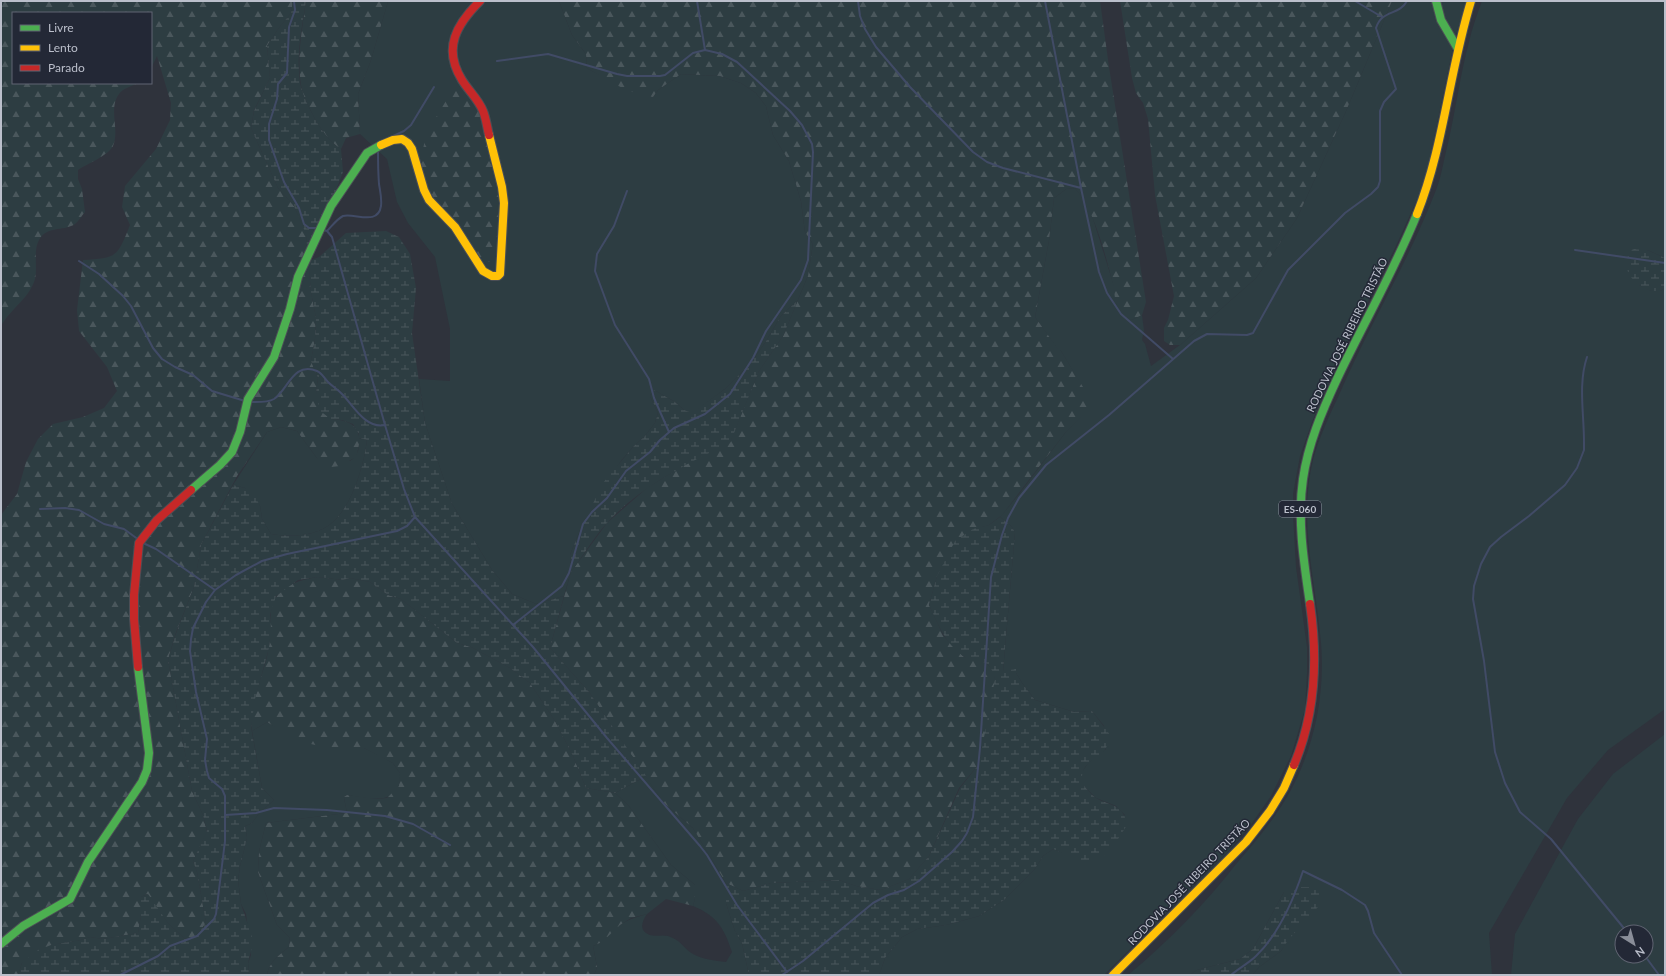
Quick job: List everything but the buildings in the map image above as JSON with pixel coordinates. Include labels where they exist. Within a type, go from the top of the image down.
[{"type":"street","points":[[1,944],[23,926],[70,899],[75,892],[88,862],[142,782],[147,770],[149,753],[134,619],[134,595],[139,544],[157,520],[220,465],[232,452],[240,432],[248,399],[274,357],[290,309],[298,277],[308,254],[331,206],[367,153],[373,148],[393,140],[402,139],[408,143],[412,149],[424,190],[429,200],[455,227],[483,270],[494,276],[498,276],[500,274],[504,203],[502,187],[483,110],[461,78],[455,66],[453,55],[453,43],[458,27],[466,14],[480,1]]},
{"type":"street","points":[[1436,1],[1439,14],[1445,28],[1458,49]]},
{"type":"street","name":"RODOVIA JOSÉ RIBEIRO TRISTÃO","points":[[1113,975],[1227,862],[1254,832],[1284,788],[1305,738],[1309,723],[1315,683],[1314,635],[1303,562],[1300,530],[1301,486],[1306,461],[1318,422],[1357,337],[1404,242],[1429,182],[1462,28],[1471,1]]},
{"type":"green space","points":[[1,1],[293,1],[291,13],[267,46],[270,78],[254,110],[251,128],[278,188],[294,206],[306,233],[311,292],[316,318],[315,339],[311,361],[318,378],[316,393],[331,419],[347,422],[357,429],[359,441],[356,457],[340,466],[331,467],[317,458],[297,431],[281,427],[267,432],[237,476],[201,545],[194,587],[175,635],[168,660],[192,791],[203,815],[207,832],[193,861],[197,872],[206,923],[195,937],[185,939],[168,923],[147,894],[141,897],[141,915],[138,933],[103,939],[90,937],[57,944],[22,963],[18,975],[1,975],[1,515],[17,494],[26,462],[38,439],[53,424],[83,417],[104,408],[117,391],[107,367],[79,331],[77,310],[83,260],[103,258],[115,254],[119,250],[130,225],[122,207],[125,186],[156,149],[170,120],[171,103],[157,56],[152,66],[152,12],[12,12],[12,84],[136,84],[122,91],[116,100],[114,106],[115,140],[111,149],[103,156],[78,170],[78,179],[82,189],[85,212],[75,224],[49,231],[38,241],[36,252],[36,274],[32,286],[29,292],[1,326]]},
{"type":"green space","points":[[293,1],[306,1],[299,51],[299,72],[302,92],[320,127],[341,149],[343,172],[309,261],[319,257],[346,233],[386,231],[399,237],[410,254],[416,288],[412,333],[425,423],[452,504],[492,570],[512,594],[536,604],[564,596],[550,648],[589,692],[646,776],[615,793],[586,788],[573,756],[555,721],[530,683],[510,668],[471,647],[457,643],[401,599],[388,595],[370,582],[350,578],[343,580],[318,577],[298,580],[276,596],[270,615],[271,629],[269,648],[255,699],[251,727],[262,788],[274,800],[259,813],[252,823],[245,826],[247,838],[238,880],[241,904],[252,937],[252,947],[248,963],[249,975],[18,975],[22,963],[38,950],[51,945],[90,937],[103,939],[138,933],[141,915],[141,897],[148,894],[168,923],[185,939],[195,937],[206,923],[197,872],[193,861],[207,831],[203,815],[192,791],[168,660],[175,636],[194,587],[201,545],[233,485],[245,488],[254,494],[260,506],[262,519],[271,534],[287,536],[304,535],[319,531],[333,522],[352,495],[360,472],[367,440],[359,438],[359,434],[353,424],[342,420],[331,419],[320,411],[316,393],[318,378],[311,361],[315,339],[316,318],[311,292],[306,234],[294,206],[278,188],[251,128],[254,111],[270,78],[267,46],[291,13]]},
{"type":"green space","points":[[306,1],[388,1],[371,60],[358,94],[360,134],[346,138],[341,149],[320,127],[303,94],[299,59]]},
{"type":"green space","points":[[388,1],[559,1],[572,35],[586,54],[587,68],[611,81],[653,97],[658,90],[681,74],[720,76],[741,83],[756,93],[766,106],[773,135],[789,161],[801,201],[805,232],[813,244],[808,276],[798,300],[781,316],[765,343],[750,364],[725,389],[692,414],[654,390],[650,396],[658,413],[655,423],[645,436],[621,461],[595,502],[581,528],[570,555],[571,572],[564,596],[536,604],[512,594],[492,570],[452,504],[425,423],[419,379],[450,381],[450,329],[435,257],[408,223],[397,202],[387,159],[360,134],[358,94],[371,60]]},
{"type":"green space","points":[[559,1],[1100,1],[1146,302],[1142,315],[1131,320],[1122,314],[1116,303],[1113,284],[1094,221],[1082,197],[1075,188],[1066,189],[1054,198],[1049,240],[1035,317],[1061,351],[1094,405],[1065,433],[1002,515],[989,525],[982,527],[937,576],[929,605],[943,635],[964,657],[981,660],[989,666],[994,672],[994,693],[979,764],[959,788],[929,856],[909,879],[881,890],[856,886],[839,880],[771,883],[743,891],[726,883],[693,828],[663,802],[589,692],[550,648],[571,572],[607,523],[647,488],[689,462],[730,442],[759,371],[783,336],[808,276],[813,244],[805,232],[801,201],[789,161],[773,135],[766,106],[756,93],[741,83],[720,76],[681,74],[658,90],[653,97],[635,93],[618,86],[587,68],[586,54],[572,35]]},
{"type":"green space","points":[[1120,1],[1392,1],[1346,111],[1297,218],[1256,278],[1180,345],[1170,345],[1164,341],[1164,328],[1168,320],[1174,296],[1155,195],[1148,119],[1143,103],[1136,93],[1132,78]]},
{"type":"green space","points":[[1392,1],[1467,1],[1455,38],[1425,182],[1395,248],[1341,355],[1312,422],[1300,456],[1293,494],[1293,515],[1296,567],[1307,647],[1305,709],[1291,756],[1271,796],[1250,826],[1227,853],[1104,975],[879,975],[885,958],[902,937],[917,929],[946,925],[979,916],[1004,900],[1034,870],[1043,856],[1053,849],[1066,854],[1125,815],[1116,806],[1096,798],[1081,783],[1081,773],[1089,762],[1106,749],[1104,726],[1092,711],[1074,712],[1035,700],[1016,673],[1003,671],[1015,532],[1011,526],[1000,517],[1065,433],[1093,405],[1061,351],[1058,350],[1035,317],[1049,240],[1054,198],[1066,189],[1075,188],[1083,198],[1091,212],[1114,286],[1117,305],[1131,320],[1142,315],[1144,330],[1142,340],[1145,344],[1151,366],[1180,345],[1256,278],[1297,218],[1346,111]]},
{"type":"green space","points":[[1482,1],[1665,1],[1665,258],[1647,250],[1639,285],[1649,290],[1660,291],[1665,288],[1665,709],[1608,750],[1567,798],[1489,933],[1492,975],[1252,975],[1259,967],[1281,951],[1288,939],[1284,892],[1253,949],[1240,959],[1197,970],[1190,975],[1128,975],[1186,922],[1270,823],[1287,798],[1306,756],[1318,712],[1322,666],[1319,620],[1308,529],[1307,506],[1313,460],[1321,435],[1351,369],[1414,242],[1436,190],[1451,130],[1466,54]]},
{"type":"green space","points":[[458,81],[482,108],[499,182],[498,258],[489,262],[482,261],[438,205],[429,190],[420,165],[426,134]]},
{"type":"green space","points":[[1633,249],[1647,250],[1665,258],[1665,288],[1660,291],[1648,290],[1636,283],[1631,278],[1626,266],[1626,260]]},
{"type":"green space","points":[[798,300],[783,336],[759,371],[730,443],[665,477],[634,498],[602,528],[571,572],[570,555],[581,528],[603,483],[655,423],[658,413],[650,396],[654,390],[675,402],[684,410],[692,413],[725,389],[750,364],[765,343],[781,316]]},
{"type":"green space","points":[[281,427],[297,431],[317,458],[350,461],[358,451],[359,438],[367,440],[360,472],[352,495],[333,522],[319,531],[304,535],[287,536],[271,534],[262,519],[260,506],[245,488],[233,485],[267,432]]},
{"type":"green space","points":[[1000,517],[1011,526],[1015,532],[1003,671],[1016,669],[1016,673],[1022,683],[1035,700],[1074,712],[1092,711],[1111,736],[1103,753],[1090,762],[1084,769],[1082,783],[1096,798],[1117,807],[1123,813],[1127,825],[1108,852],[1095,861],[1078,861],[1053,849],[1043,856],[1034,870],[1004,900],[979,916],[946,925],[917,929],[902,937],[885,958],[879,975],[749,975],[742,943],[735,931],[726,903],[726,883],[743,891],[771,883],[839,880],[856,886],[881,890],[909,879],[929,856],[960,788],[979,764],[995,679],[992,671],[986,663],[968,659],[951,645],[939,626],[929,605],[937,576],[955,541],[973,529],[989,525]]},
{"type":"green space","points":[[318,577],[343,580],[350,578],[370,582],[388,595],[401,599],[457,643],[471,647],[510,668],[530,683],[555,721],[573,756],[586,788],[615,793],[628,805],[671,865],[695,885],[695,898],[693,906],[666,899],[647,914],[631,918],[620,925],[602,942],[593,946],[597,967],[594,975],[267,975],[272,963],[289,947],[290,938],[277,925],[258,872],[259,852],[266,823],[347,813],[344,797],[347,795],[377,799],[387,798],[399,786],[400,773],[393,763],[364,748],[337,750],[296,740],[267,722],[252,731],[252,711],[267,656],[270,640],[271,612],[274,600],[282,591],[291,585]]},
{"type":"green space","points":[[267,722],[280,729],[352,748],[364,748],[393,763],[400,773],[400,781],[395,792],[390,796],[383,798],[376,799],[347,795],[344,797],[347,813],[266,823],[259,852],[258,872],[277,925],[290,938],[289,947],[272,963],[267,975],[249,975],[248,963],[251,955],[246,914],[241,904],[238,880],[247,838],[245,826],[252,823],[259,813],[274,800],[262,788],[252,731]]},
{"type":"green space","points":[[1665,734],[1665,975],[1511,975],[1515,934],[1578,819],[1613,774]]},
{"type":"green space","points":[[646,776],[663,802],[693,828],[726,883],[726,903],[735,931],[742,943],[749,975],[594,975],[597,967],[593,946],[601,942],[623,923],[647,914],[642,926],[644,931],[648,934],[654,936],[668,936],[679,942],[693,954],[709,960],[726,962],[732,952],[726,936],[714,919],[693,906],[695,898],[695,885],[671,865],[628,805],[615,793]]},
{"type":"green space","points":[[1293,887],[1314,887],[1317,889],[1320,895],[1318,907],[1289,939],[1281,951],[1259,967],[1252,975],[1190,975],[1197,970],[1240,959],[1253,949],[1284,892]]},
{"type":"waterway","points":[[294,1],[295,10],[289,27],[287,73],[278,84],[277,99],[269,124],[269,140],[284,182],[299,208],[304,224],[309,228],[317,228]]},
{"type":"waterway","points":[[697,1],[705,50]]},
{"type":"waterway","points":[[858,1],[860,16],[865,29],[876,47],[910,87],[973,152],[987,162],[1003,168],[1081,188]]},
{"type":"waterway","points":[[1045,1],[1081,188],[1099,272],[1107,293],[1121,314],[1173,359]]},
{"type":"waterway","points":[[1355,1],[1382,17]]},
{"type":"waterway","points":[[782,975],[803,961],[873,903],[888,895],[904,890],[919,881],[952,852],[962,841],[967,833],[973,817],[980,748],[991,577],[1008,518],[1019,498],[1046,465],[1109,415],[1194,341],[1207,334],[1247,335],[1253,333],[1288,270],[1345,213],[1378,187],[1380,181],[1380,111],[1384,102],[1396,89],[1376,28],[1382,18],[1400,9],[1407,1]]},
{"type":"waterway","points":[[497,61],[548,54],[627,76],[660,76],[665,75],[693,53],[705,50],[722,54],[737,62],[790,111],[802,125],[812,144],[813,152],[808,260],[801,280],[766,331],[753,358],[730,394],[705,414],[674,428],[660,440],[650,452],[626,471],[607,498],[592,512],[583,524],[569,573],[562,586],[513,625]]},
{"type":"waterway","points":[[391,137],[404,131],[411,125],[434,87]]},
{"type":"waterway","points":[[327,231],[343,216],[371,217],[375,216],[379,212],[381,200],[378,149]]},
{"type":"waterway","points":[[627,191],[614,226],[597,254],[595,271],[615,325],[649,379],[654,398],[669,432]]},
{"type":"waterway","points":[[323,230],[327,231],[332,237],[385,425],[404,489],[415,517],[533,647],[607,738],[700,846],[737,905],[787,972]]},
{"type":"waterway","points":[[1575,250],[1665,263]]},
{"type":"waterway","points":[[79,261],[99,274],[123,296],[131,306],[153,348],[162,359],[193,375],[212,391],[245,401]]},
{"type":"waterway","points":[[1587,357],[1584,367],[1582,388],[1584,450],[1577,468],[1565,485],[1490,547],[1481,564],[1474,586],[1473,599],[1484,661],[1495,752],[1505,783],[1520,812],[1551,839],[1620,924]]},
{"type":"waterway","points":[[249,402],[265,402],[274,399],[297,373],[302,370],[309,369],[320,373],[366,420],[378,425],[385,425]]},
{"type":"waterway","points":[[40,509],[65,508],[79,510],[104,524],[124,529],[139,540]]},
{"type":"waterway","points":[[120,975],[158,956],[170,946],[197,936],[214,919],[216,914],[225,841],[225,796],[222,789],[209,778],[207,771],[205,760],[207,739],[196,692],[190,651],[193,628],[206,602],[215,590],[236,575],[262,561],[287,554],[397,531],[407,526],[415,517]]},
{"type":"waterway","points":[[143,543],[156,549],[215,590]]},
{"type":"waterway","points":[[225,815],[256,813],[274,808],[327,810],[385,816],[413,824],[450,845]]},
{"type":"waterway","points":[[1231,975],[1253,959],[1272,938],[1290,905],[1303,871],[1342,890],[1365,905],[1374,933],[1402,975]]},
{"type":"waterway","points":[[1651,964],[1659,975]]},
{"type":"traffic: fast","points":[[1436,1],[1441,20],[1458,49]]},
{"type":"traffic: fast","points":[[191,490],[220,465],[232,452],[240,432],[248,399],[274,357],[290,309],[298,277],[331,206],[367,153],[381,145]]},
{"type":"traffic: fast","points":[[1310,604],[1301,526],[1301,494],[1308,453],[1331,391],[1398,256],[1417,214]]},
{"type":"traffic: fast","points":[[1,944],[23,926],[70,899],[88,862],[142,782],[147,770],[149,753],[138,667]]},
{"type":"traffic: slow","points":[[1417,214],[1434,162],[1463,28],[1471,1]]},
{"type":"traffic: slow","points":[[381,145],[393,140],[402,139],[408,143],[412,149],[424,190],[429,200],[455,227],[483,271],[492,276],[498,276],[500,274],[504,203],[502,187],[489,135]]},
{"type":"traffic: slow","points":[[1113,975],[1246,842],[1270,811],[1284,788],[1294,765]]},
{"type":"traffic: jam","points":[[480,1],[459,28],[455,37],[453,57],[456,68],[462,80],[481,107],[489,135]]},
{"type":"traffic: jam","points":[[138,667],[134,619],[134,595],[139,543],[157,520],[191,490]]},
{"type":"traffic: jam","points":[[1294,765],[1307,726],[1313,686],[1314,645],[1310,604]]}]
